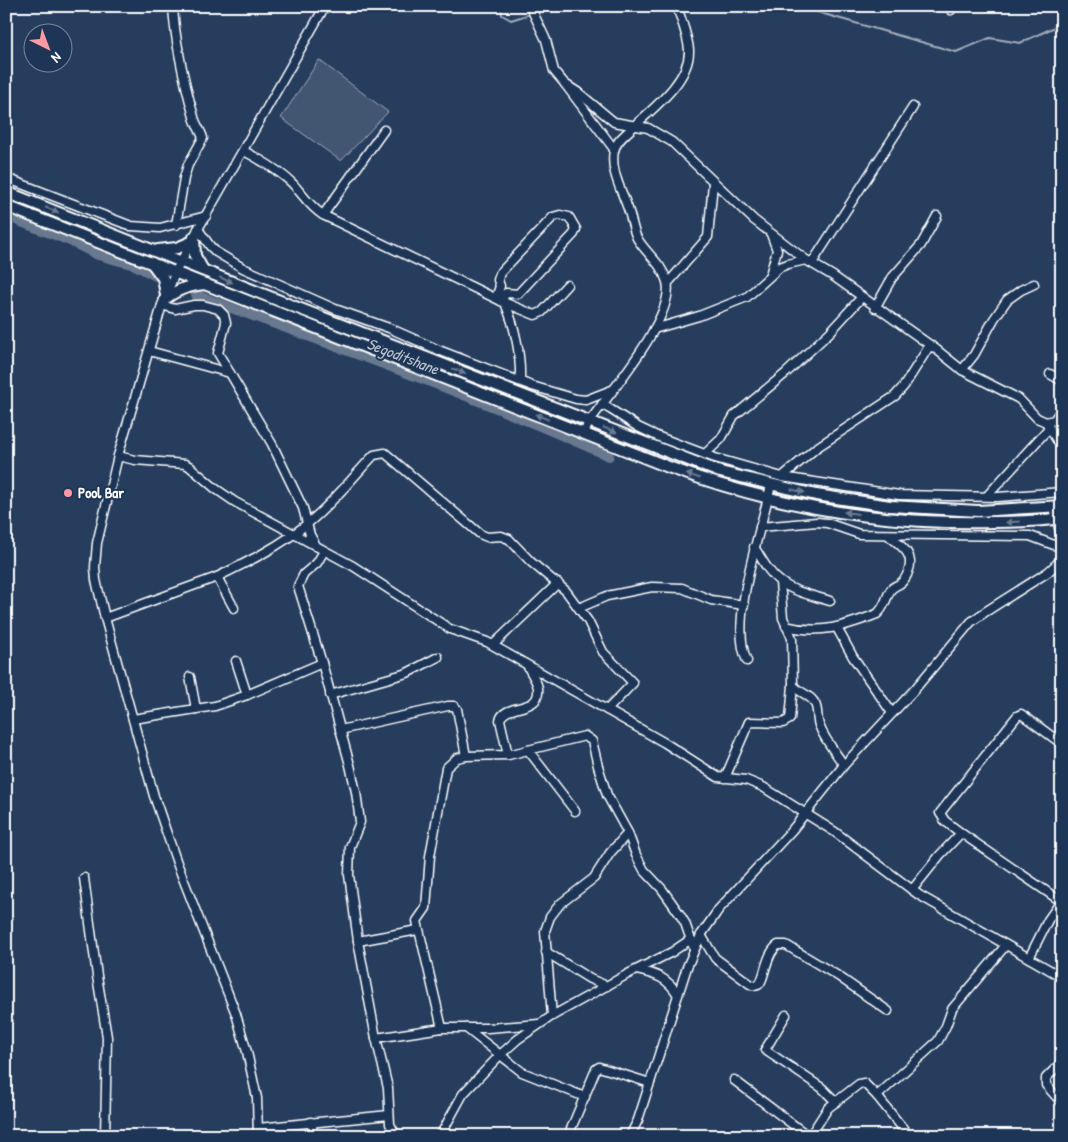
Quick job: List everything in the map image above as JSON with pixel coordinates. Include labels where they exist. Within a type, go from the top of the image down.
[{"type":"main road","points":[[6,192],[154,250],[206,284],[694,476],[768,498],[839,512],[907,520],[980,523],[1059,518]]},
{"type":"main road","points":[[6,206],[151,262],[203,270],[720,472],[816,495],[909,508],[978,511],[1058,506]]},
{"type":"main road","points":[[154,250],[177,248],[195,236]]},
{"type":"main road","points":[[195,236],[196,256],[203,270]]},
{"type":"main road","points":[[151,262],[163,278],[165,300]]},
{"type":"main road","points":[[165,300],[184,287],[206,284]]},
{"type":"main road","points":[[626,450],[631,438]]},
{"type":"street","points":[[173,6],[176,42],[182,69],[194,118],[203,138],[188,164],[176,225]]},
{"type":"street","points":[[325,6],[178,267],[165,300],[118,456],[96,549],[96,580],[154,796],[174,855],[236,1014],[254,1083],[258,1112],[258,1132],[311,1122],[389,1115]]},
{"type":"street","points":[[530,6],[546,40],[554,71],[566,84],[614,149]]},
{"type":"street","points":[[668,282],[654,258],[636,238],[633,221],[613,165],[614,149],[619,141],[669,91],[685,71],[689,51],[677,6]]},
{"type":"street","points":[[566,84],[614,122],[656,131],[672,142],[754,220],[809,262],[833,276],[962,370],[1019,399],[1037,418],[1048,425],[1062,444]]},
{"type":"street","points":[[809,262],[913,107]]},
{"type":"street","points":[[323,215],[384,130]]},
{"type":"street","points":[[244,151],[287,179],[323,215],[501,301],[538,315],[567,285]]},
{"type":"street","points":[[6,178],[122,224],[145,228],[160,228],[206,216]]},
{"type":"street","points":[[584,433],[589,422],[654,329],[664,305],[668,282],[708,237],[713,183]]},
{"type":"street","points":[[501,301],[506,293],[518,294],[574,234],[576,229],[569,217],[560,215],[553,217],[500,274],[498,280],[501,301],[513,324],[520,381]]},
{"type":"street","points":[[875,308],[892,278],[921,245],[937,216]]},
{"type":"street","points":[[770,232],[777,250],[770,275]]},
{"type":"street","points":[[195,236],[216,252],[243,268],[335,309],[389,328],[426,345],[520,381],[557,394],[582,400],[612,390]]},
{"type":"street","points":[[654,329],[699,316],[747,297],[780,267],[788,264],[809,262]]},
{"type":"street","points":[[962,370],[974,355],[1007,300],[1034,284]]},
{"type":"street","points":[[705,454],[721,439],[734,416],[830,332],[861,298]]},
{"type":"street","points":[[165,300],[175,309],[203,305],[222,312],[226,318],[218,353],[272,444],[303,508],[310,535],[320,548],[317,563],[304,574],[298,586],[322,663],[350,765],[360,822],[349,854],[349,875],[358,941],[376,1038],[388,1088],[390,1124],[396,1136]]},
{"type":"street","points":[[782,477],[816,448],[895,396],[904,386],[930,345]]},
{"type":"street","points":[[149,351],[230,373]]},
{"type":"street","points":[[1050,374],[1062,381]]},
{"type":"street","points":[[602,404],[652,434],[705,454],[782,477],[899,495],[1017,496],[1062,492]]},
{"type":"street","points":[[987,496],[1062,409]]},
{"type":"street","points":[[105,618],[217,577],[256,557],[307,524],[374,455],[385,453],[480,534],[487,537],[505,537],[566,591],[580,608],[603,652],[633,682],[607,710]]},
{"type":"street","points":[[118,456],[134,460],[185,464],[235,502],[367,574],[450,630],[462,635],[478,638],[492,645],[665,743],[718,777],[754,782],[835,832],[912,890],[1062,977]]},
{"type":"street","points":[[747,661],[741,643],[744,605],[754,547],[771,485]]},
{"type":"street","points":[[1058,506],[1062,540]]},
{"type":"street","points":[[760,527],[817,522],[827,523],[860,534],[1030,536],[1062,548]]},
{"type":"street","points":[[786,626],[809,629],[837,628],[877,614],[885,606],[890,590],[906,577],[911,560],[908,552],[888,535]]},
{"type":"street","points":[[754,547],[780,582],[794,589],[830,601]]},
{"type":"street","points":[[630,1136],[638,1120],[694,949],[719,909],[805,814],[844,765],[978,617],[1048,572],[1062,559]]},
{"type":"street","points":[[217,577],[234,608]]},
{"type":"street","points":[[725,778],[749,722],[783,723],[790,719],[794,685],[792,638],[781,609],[780,582]]},
{"type":"street","points":[[492,645],[558,583]]},
{"type":"street","points":[[580,608],[607,596],[639,588],[652,587],[682,588],[710,600],[744,605]]},
{"type":"street","points":[[837,628],[853,657],[892,713]]},
{"type":"street","points":[[330,695],[407,673],[438,657]]},
{"type":"street","points":[[236,661],[246,695]]},
{"type":"street","points":[[133,719],[216,706],[322,663]]},
{"type":"street","points":[[508,755],[500,720],[502,714],[506,711],[524,708],[531,704],[536,700],[538,693],[538,687],[527,666]]},
{"type":"street","points":[[190,678],[196,709]]},
{"type":"street","points":[[794,685],[797,690],[813,699],[822,732],[844,765]]},
{"type":"street","points":[[340,730],[454,706],[457,709],[466,756]]},
{"type":"street","points":[[1029,958],[1048,920],[1061,901],[961,833],[941,817],[940,813],[1017,716],[1021,714],[1062,744]]},
{"type":"street","points":[[442,1028],[417,921],[426,908],[430,856],[446,768],[457,758],[508,755],[585,736],[589,738],[592,741],[607,795],[628,833],[640,864],[662,889],[679,913],[694,949]]},
{"type":"street","points":[[528,750],[575,811]]},
{"type":"street","points":[[552,1016],[545,931],[554,910],[594,878],[610,853],[628,833]]},
{"type":"street","points":[[912,890],[940,855],[961,833]]},
{"type":"street","points":[[84,878],[107,1037],[105,1136]]},
{"type":"street","points":[[358,941],[418,930]]},
{"type":"street","points":[[701,935],[714,958],[750,984],[758,985],[761,981],[767,959],[773,949],[778,945],[786,945],[838,976],[888,1011]]},
{"type":"street","points":[[440,1136],[463,1094],[518,1039],[552,1016],[672,952],[691,939]]},
{"type":"street","points":[[877,1096],[938,1041],[952,1009],[1006,946]]},
{"type":"street","points":[[546,952],[595,982],[608,986]]},
{"type":"street","points":[[638,970],[661,976],[668,981],[678,994]]},
{"type":"street","points":[[786,1015],[765,1050],[822,1088],[836,1102]]},
{"type":"street","points":[[376,1038],[442,1028],[488,1028],[541,1024]]},
{"type":"street","points":[[466,1028],[529,1075],[585,1097]]},
{"type":"street","points":[[1062,1062],[1045,1081],[1046,1085],[1062,1103]]},
{"type":"street","points":[[568,1136],[596,1069],[599,1067],[650,1083]]},
{"type":"street","points":[[734,1080],[809,1136],[828,1108],[859,1084],[864,1083],[909,1136]]},
{"type":"street","points":[[311,1122],[314,1136]]},
{"type":"shaded area","points":[[319,60],[388,112],[341,161],[281,118]]},
{"type":"waterway","points":[[501,6],[502,15],[511,20],[530,14]]},
{"type":"waterway","points":[[537,11],[545,6]]},
{"type":"waterway","points":[[796,6],[956,52],[990,38],[1020,43],[1062,22]]},
{"type":"waterway","name":"Segoditshane","points":[[6,216],[68,240],[98,255],[135,265],[156,276]]},
{"type":"waterway","name":"Segoditshane","points":[[189,291],[196,295]]},
{"type":"waterway","name":"Segoditshane","points":[[196,295],[456,392],[609,456]]},
{"type":"place","name":"Pool Bar","points":[[68,493]]}]
